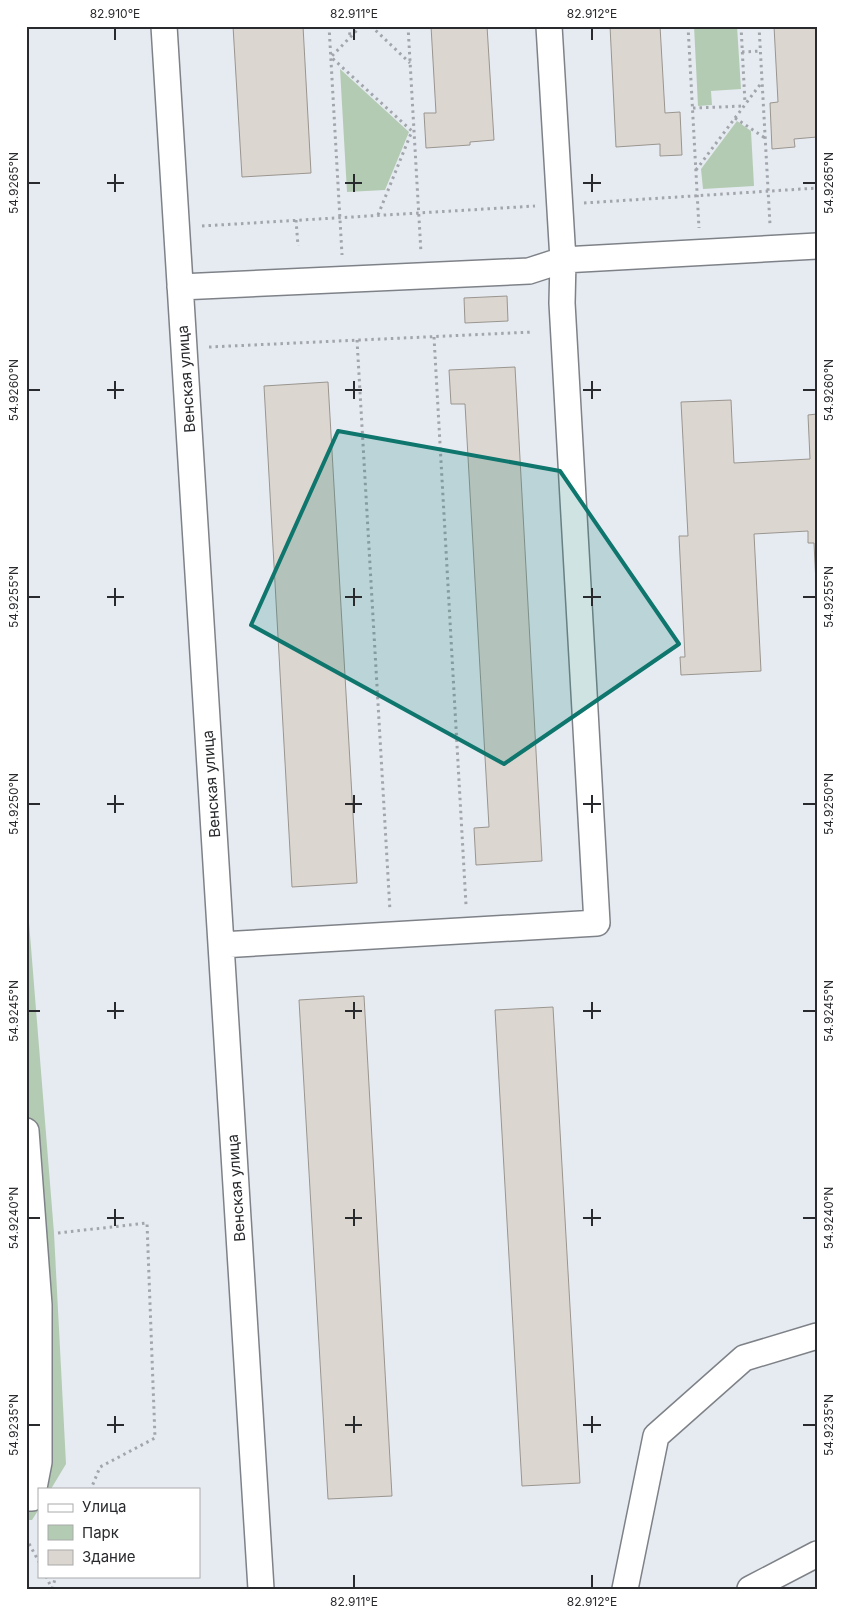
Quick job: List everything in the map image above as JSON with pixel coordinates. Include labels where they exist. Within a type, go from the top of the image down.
[{"type":"street","name":"Венская улица","points":[[164,26],[261,1589]]},
{"type":"street","points":[[221,944],[597,923],[562,303],[563,260],[549,26]]},
{"type":"street","points":[[180,287],[529,271],[563,260],[817,246]]},
{"type":"street","points":[[26,1131],[30,1235],[39,1305],[39,1462],[32,1498],[26,1498]]},
{"type":"street","points":[[625,1589],[656,1436],[744,1358],[817,1336]]},
{"type":"street","points":[[750,1589],[817,1554]]},
{"type":"path","points":[[329,26],[344,279]]},
{"type":"path","points":[[349,26],[350,38]]},
{"type":"path","points":[[331,57],[361,26]]},
{"type":"path","points":[[371,26],[410,63]]},
{"type":"path","points":[[408,26],[422,276]]},
{"type":"path","points":[[688,26],[700,252]]},
{"type":"path","points":[[741,26],[745,105]]},
{"type":"path","points":[[759,26],[772,248]]},
{"type":"path","points":[[742,52],[761,51]]},
{"type":"path","points":[[331,57],[413,132]]},
{"type":"path","points":[[696,170],[762,82]]},
{"type":"path","points":[[693,108],[745,105]]},
{"type":"path","points":[[735,118],[765,138]]},
{"type":"path","points":[[378,215],[413,132]]},
{"type":"path","points":[[176,228],[817,188]]},
{"type":"path","points":[[296,220],[298,246]]},
{"type":"path","points":[[184,348],[533,332]]},
{"type":"path","points":[[434,337],[467,931]]},
{"type":"path","points":[[357,340],[391,935]]},
{"type":"path","points":[[30,1235],[146,1223],[155,1438],[100,1467],[91,1488]]},
{"type":"path","points":[[26,1538],[38,1560]]},
{"type":"highlighted area","points":[[338,431],[560,471],[679,644],[504,764],[251,625]]},
{"type":"green space","points":[[694,26],[737,26],[741,89],[711,91],[712,105],[698,106]]},
{"type":"green space","points":[[340,69],[409,132],[385,190],[347,192]]},
{"type":"green space","points":[[737,121],[751,131],[754,186],[703,189],[701,169]]},
{"type":"green space","points":[[26,885],[54,1233],[66,1464],[52,1488],[38,1488],[38,1511],[32,1520],[26,1520]]},
{"type":"building","points":[[233,26],[303,26],[311,173],[242,177]]},
{"type":"building","points":[[431,26],[487,26],[494,140],[470,142],[470,145],[426,148],[424,113],[436,113]]},
{"type":"building","points":[[610,26],[660,26],[665,113],[680,112],[682,155],[660,156],[660,144],[616,147]]},
{"type":"building","points":[[774,26],[817,26],[817,137],[794,139],[795,147],[772,149],[770,103],[778,102]]},
{"type":"building","points":[[507,296],[508,321],[465,323],[464,298]]},
{"type":"building","points":[[515,367],[542,861],[476,865],[474,828],[489,827],[465,404],[451,404],[449,370]]},
{"type":"building","points":[[328,382],[357,883],[292,887],[264,386]]},
{"type":"building","points":[[731,400],[734,463],[810,459],[808,415],[817,414],[817,604],[814,543],[808,543],[808,531],[754,534],[761,671],[681,675],[680,657],[685,657],[679,536],[688,536],[681,402]]},
{"type":"building","points":[[364,996],[392,1496],[328,1499],[299,1000]]},
{"type":"building","points":[[553,1007],[580,1483],[522,1486],[495,1010]]}]
